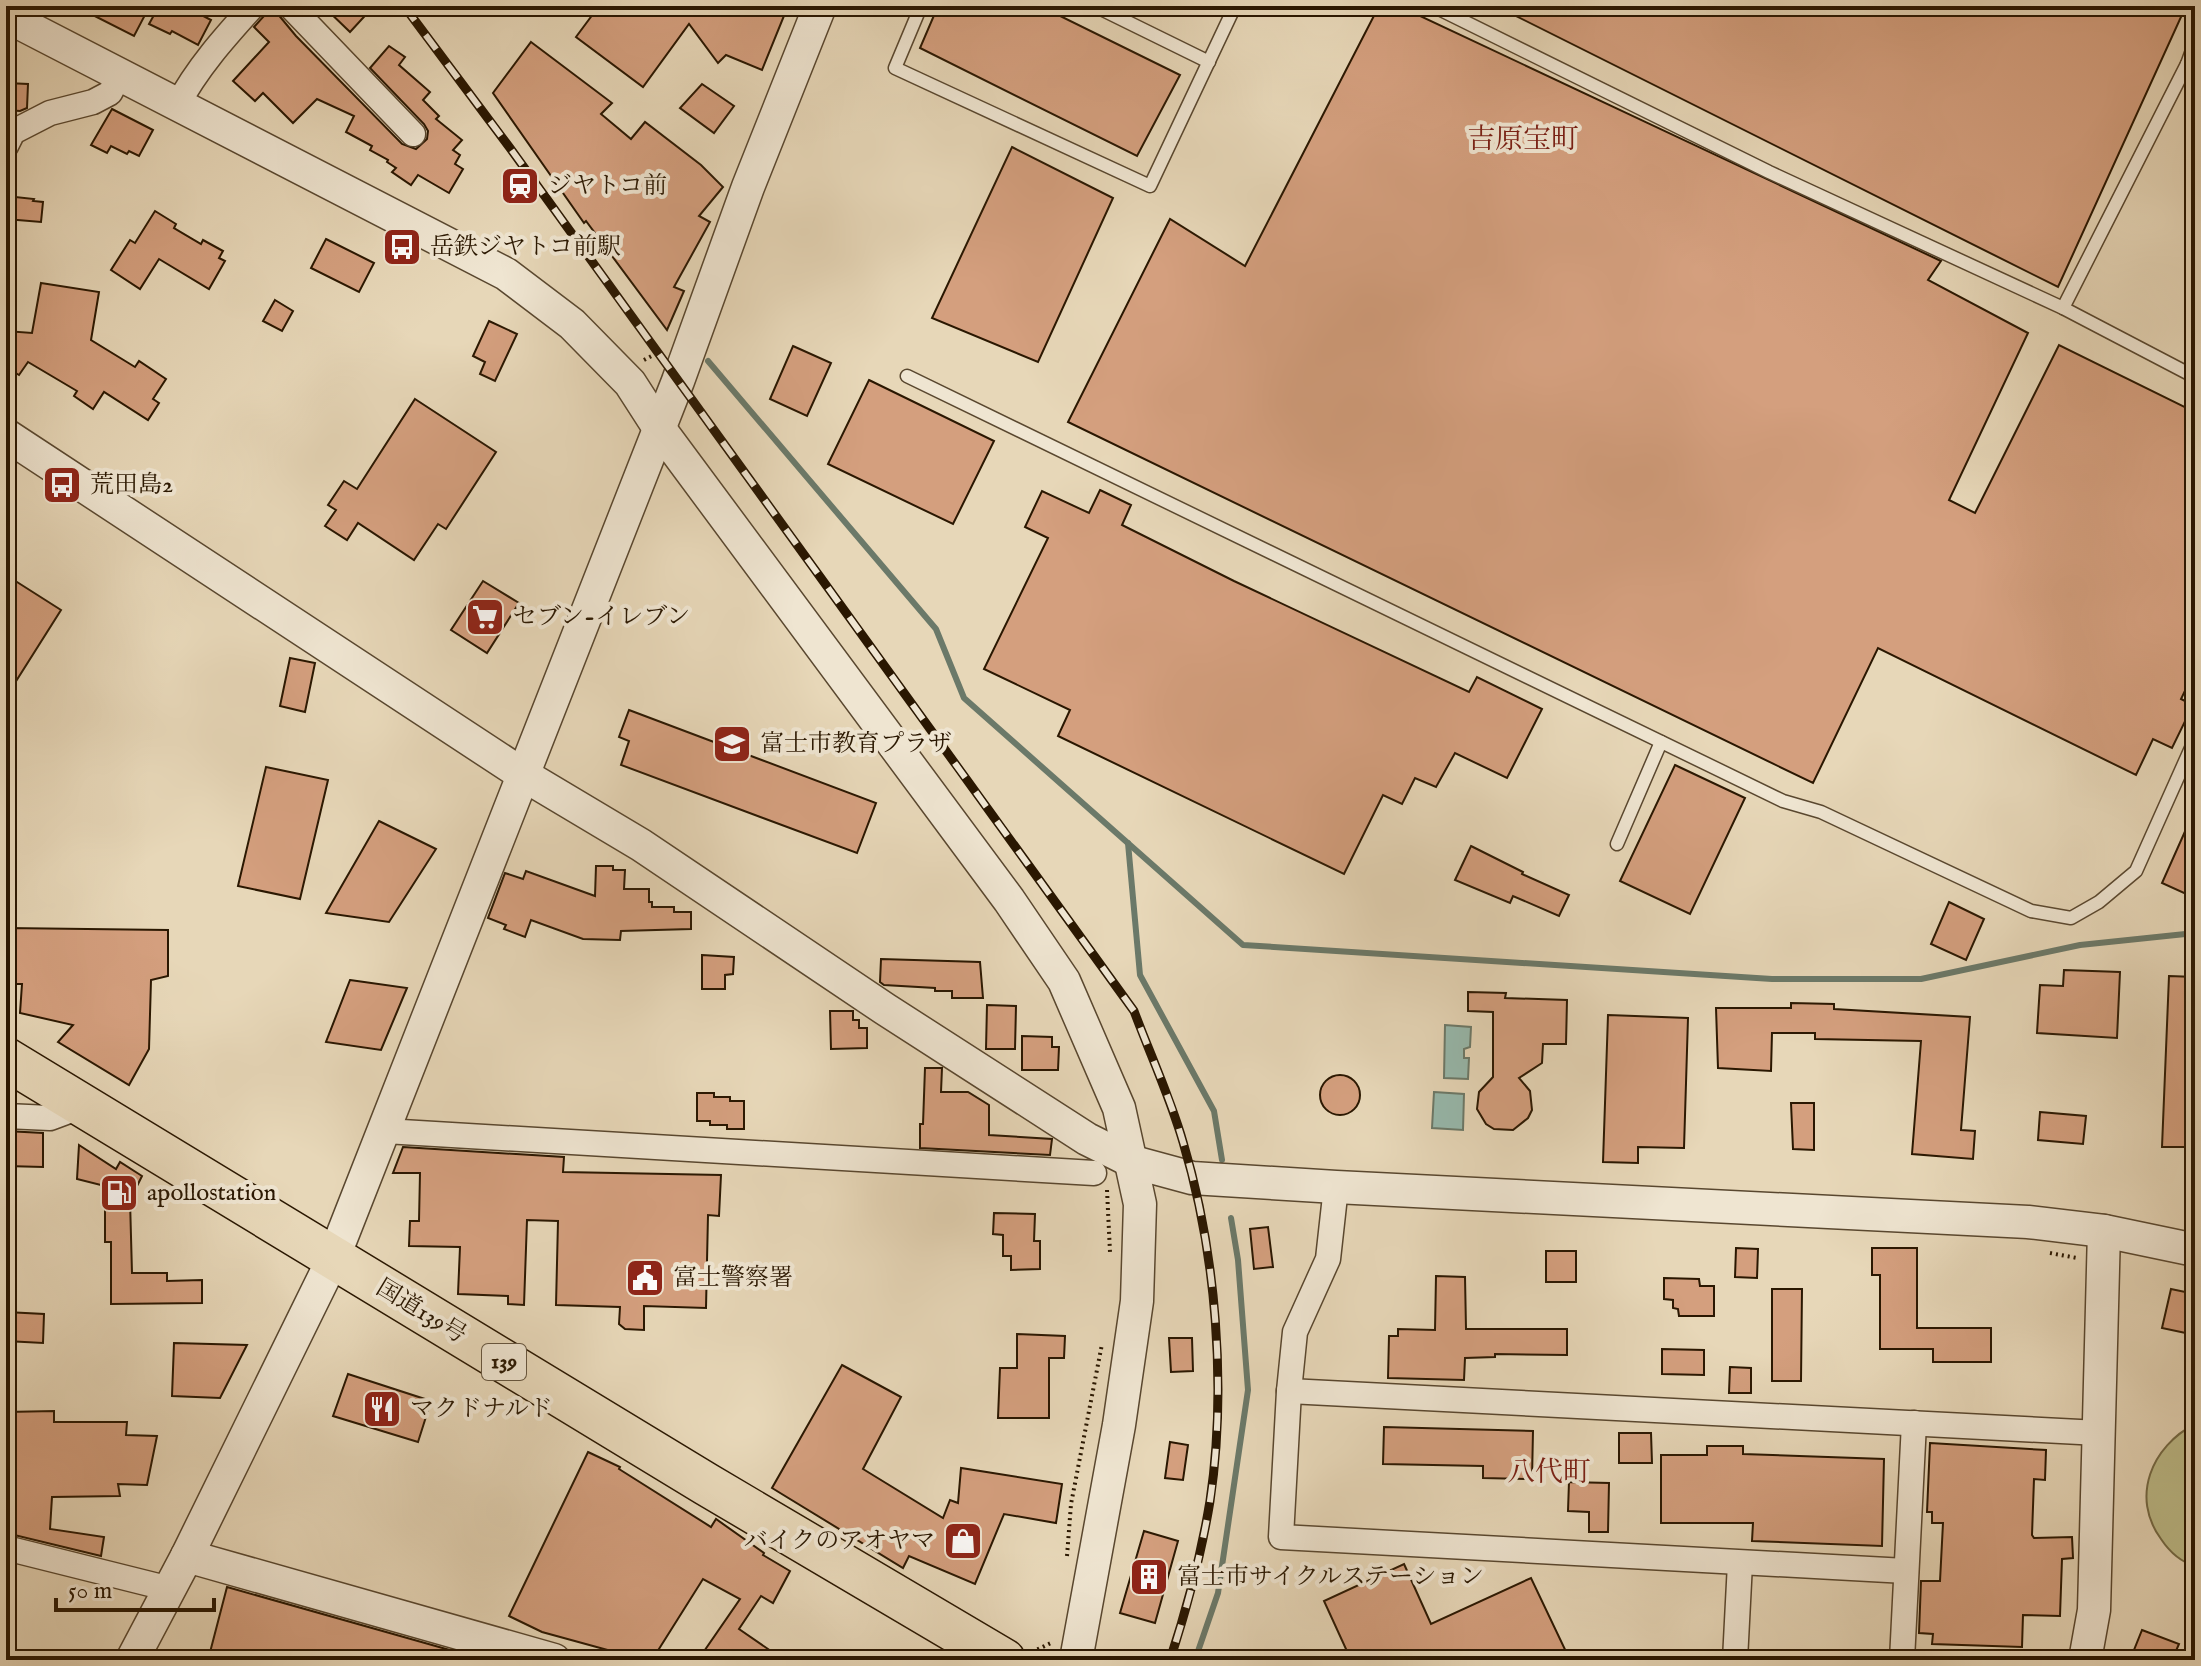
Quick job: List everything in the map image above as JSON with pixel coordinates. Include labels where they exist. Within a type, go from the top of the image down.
[{"type":"highway","name":"国道139号","points":[[6,1059],[333,1259],[1004,1660]]},
{"type":"street","points":[[177,106],[188,85],[253,6]]},
{"type":"street","points":[[290,6],[413,134]]},
{"type":"street","points":[[132,1660],[187,1556],[333,1259],[659,428],[748,187],[820,6]]},
{"type":"street","points":[[6,16],[506,274],[572,324],[630,383],[659,428],[1009,900],[1064,981],[1119,1108],[1140,1204],[1137,1301],[1119,1425],[1076,1660]]},
{"type":"street","points":[[6,146],[13,132],[50,113],[93,102],[110,93],[119,76]]},
{"type":"street","points":[[6,435],[522,774],[641,845],[885,1009],[1087,1139],[1133,1162],[1192,1178],[2028,1222],[2104,1231],[2195,1250]]},
{"type":"street","points":[[6,1116],[50,1118],[85,1105]]},
{"type":"street","points":[[385,1131],[1094,1173]]},
{"type":"street","points":[[1336,1187],[1328,1259],[1295,1332],[1281,1537],[1906,1571]]},
{"type":"street","points":[[2085,1660],[2094,1610],[2104,1231]]},
{"type":"street","points":[[1289,1391],[2099,1433]]},
{"type":"street","points":[[1902,1660],[1914,1423]]},
{"type":"street","points":[[6,1548],[170,1589]]},
{"type":"street","points":[[187,1556],[554,1660]]},
{"type":"street","points":[[1735,1660],[1740,1563]]},
{"type":"lane","points":[[921,6],[895,68],[1150,186],[1235,6]]},
{"type":"lane","points":[[1095,6],[1209,62]]},
{"type":"lane","points":[[1433,6],[1769,172],[2063,308],[2195,377]]},
{"type":"lane","points":[[2063,308],[2187,64],[2195,42]]},
{"type":"lane","points":[[2187,64],[2195,80]]},
{"type":"lane","points":[[907,376],[1783,801],[1821,812],[2031,911],[2071,918],[2099,902],[2136,871],[2195,739]]},
{"type":"lane","points":[[1617,844],[1661,742]]},
{"type":"shaded area","points":[[2195,1424],[2195,1566],[2176,1556],[2161,1539],[2147,1506],[2147,1490],[2150,1474],[2167,1445]]},
{"type":"water","points":[[1445,1025],[1471,1027],[1470,1047],[1464,1049],[1464,1058],[1469,1058],[1468,1079],[1444,1078]]},
{"type":"water","points":[[1434,1092],[1464,1094],[1463,1130],[1432,1128]]},
{"type":"building","points":[[75,6],[129,6],[145,15],[134,36]]},
{"type":"building","points":[[159,6],[175,6],[191,14],[192,10],[211,20],[198,45],[172,31],[170,34],[149,24]]},
{"type":"building","points":[[323,6],[374,6],[350,32]]},
{"type":"building","points":[[599,6],[788,6],[762,70],[726,55],[718,63],[689,24],[643,87],[576,37]]},
{"type":"building","points":[[938,6],[1040,6],[1180,75],[1137,156],[920,48]]},
{"type":"building","points":[[1379,6],[1399,6],[1941,261],[1928,280],[2028,333],[1949,500],[1975,513],[2059,345],[2195,412],[2195,670],[2181,699],[2193,705],[2172,748],[2153,739],[2136,775],[1878,648],[1813,783],[1068,422],[1170,219],[1245,266]]},
{"type":"building","points":[[1496,6],[2186,6],[2058,287]]},
{"type":"building","points":[[272,7],[296,36],[402,144],[416,149],[427,139],[428,131],[370,68],[389,46],[405,57],[399,65],[430,92],[423,100],[439,116],[436,119],[462,140],[453,150],[460,155],[455,164],[463,169],[449,193],[418,175],[411,185],[392,172],[396,168],[370,150],[372,146],[346,132],[354,116],[317,99],[293,123],[263,93],[255,101],[233,81],[269,42],[254,27]]},
{"type":"building","points":[[531,42],[612,103],[601,114],[631,139],[645,122],[701,165],[723,187],[699,216],[710,222],[674,287],[684,291],[667,330],[586,221],[584,223],[493,93]]},
{"type":"building","points":[[6,83],[28,84],[27,108],[6,110]]},
{"type":"building","points":[[702,84],[734,106],[714,133],[680,108]]},
{"type":"building","points":[[112,109],[153,130],[139,156],[111,146],[107,153],[91,145]]},
{"type":"building","points":[[1012,147],[1113,198],[1038,362],[932,318]]},
{"type":"building","points":[[6,196],[43,202],[41,222],[6,219]]},
{"type":"building","points":[[155,211],[176,224],[174,228],[201,244],[203,240],[223,251],[219,258],[225,261],[209,289],[159,259],[140,289],[111,270],[130,240],[135,243]]},
{"type":"building","points":[[326,239],[374,263],[359,292],[311,268]]},
{"type":"building","points":[[41,283],[99,292],[91,340],[135,367],[139,361],[166,379],[153,399],[159,403],[148,420],[104,392],[93,409],[74,396],[77,391],[28,362],[19,375],[6,367],[6,331],[32,333]]},
{"type":"building","points":[[275,300],[293,311],[282,331],[263,321]]},
{"type":"building","points":[[489,321],[517,334],[495,381],[480,374],[485,362],[473,356]]},
{"type":"building","points":[[793,346],[831,363],[807,416],[770,399]]},
{"type":"building","points":[[869,380],[994,441],[953,524],[828,464]]},
{"type":"building","points":[[415,399],[496,452],[446,529],[438,524],[414,560],[358,523],[347,540],[325,526],[336,510],[328,505],[344,481],[357,489]]},
{"type":"building","points":[[1100,490],[1131,505],[1122,525],[1234,581],[1469,692],[1477,677],[1542,709],[1507,778],[1455,753],[1436,787],[1415,778],[1402,804],[1383,795],[1344,874],[1058,736],[1070,710],[984,669],[1048,538],[1025,527],[1042,491],[1089,513]]},
{"type":"building","points":[[6,575],[61,610],[6,697]]},
{"type":"building","name":"セブン-イレブン","points":[[483,581],[519,603],[487,653],[451,630]]},
{"type":"building","points":[[290,658],[315,663],[305,712],[280,706]]},
{"type":"building","points":[[629,710],[876,803],[857,853],[621,765],[629,741],[619,737]]},
{"type":"building","points":[[1675,765],[1745,798],[1690,914],[1620,881]]},
{"type":"building","points":[[266,767],[328,780],[300,899],[238,886]]},
{"type":"building","points":[[2195,809],[2195,898],[2162,883]]},
{"type":"building","points":[[379,821],[436,849],[389,922],[326,913]]},
{"type":"building","points":[[1471,846],[1569,895],[1559,916],[1513,896],[1510,903],[1455,880]]},
{"type":"building","points":[[596,866],[625,870],[624,889],[649,889],[652,907],[674,907],[674,912],[691,912],[691,929],[621,931],[620,940],[583,939],[531,920],[525,937],[504,929],[506,925],[488,918],[505,873],[523,879],[526,871],[595,896]]},
{"type":"building","points":[[1949,902],[1984,919],[1966,960],[1931,944]]},
{"type":"building","points":[[6,928],[168,930],[168,976],[151,980],[149,1049],[129,1085],[58,1042],[73,1025],[20,1013],[22,984],[6,984]]},
{"type":"building","points":[[702,955],[734,957],[733,974],[725,975],[725,989],[702,989]]},
{"type":"building","points":[[881,959],[980,962],[983,998],[952,998],[952,991],[884,985],[880,982]]},
{"type":"building","points":[[2064,970],[2120,972],[2117,1038],[2037,1033],[2040,985],[2063,986]]},
{"type":"building","points":[[2169,976],[2195,977],[2195,1147],[2162,1147]]},
{"type":"building","points":[[350,980],[407,988],[381,1050],[326,1042]]},
{"type":"building","points":[[1468,992],[1506,993],[1505,998],[1567,1000],[1566,1044],[1543,1044],[1542,1063],[1519,1078],[1530,1091],[1532,1110],[1528,1118],[1513,1130],[1494,1129],[1486,1124],[1477,1109],[1479,1092],[1493,1077],[1493,1012],[1468,1011]]},
{"type":"building","points":[[1791,1003],[1834,1004],[1834,1009],[1970,1017],[1961,1130],[1975,1131],[1973,1159],[1912,1154],[1921,1041],[1815,1039],[1815,1033],[1772,1033],[1771,1071],[1718,1068],[1716,1008],[1791,1008]]},
{"type":"building","points":[[987,1005],[1016,1006],[1015,1049],[986,1049]]},
{"type":"building","points":[[830,1011],[853,1011],[853,1020],[859,1020],[859,1028],[867,1028],[867,1048],[831,1049]]},
{"type":"building","points":[[1608,1015],[1688,1018],[1684,1148],[1638,1147],[1638,1163],[1603,1162]]},
{"type":"building","points":[[1022,1036],[1052,1037],[1052,1047],[1059,1047],[1058,1070],[1022,1070]]},
{"type":"building","points":[[925,1068],[942,1068],[941,1092],[968,1092],[989,1105],[989,1135],[1052,1139],[1050,1155],[920,1148]]},
{"type":"building","points":[[1340,1075],[1354,1081],[1360,1095],[1354,1109],[1340,1115],[1326,1109],[1320,1095],[1326,1081]]},
{"type":"building","points":[[697,1093],[714,1093],[714,1097],[744,1101],[744,1129],[727,1129],[727,1125],[697,1121]]},
{"type":"building","points":[[1791,1103],[1814,1103],[1814,1150],[1793,1149]]},
{"type":"building","points":[[2040,1112],[2086,1116],[2083,1144],[2038,1140]]},
{"type":"building","points":[[6,1131],[43,1133],[43,1167],[6,1166]]},
{"type":"building","points":[[79,1145],[116,1169],[120,1162],[142,1176],[130,1200],[132,1273],[167,1273],[167,1281],[202,1280],[202,1303],[111,1304],[111,1242],[105,1242],[105,1186],[77,1179]]},
{"type":"building","points":[[403,1147],[564,1157],[563,1172],[721,1175],[719,1216],[708,1215],[706,1308],[644,1306],[644,1330],[625,1329],[619,1324],[620,1307],[556,1305],[558,1221],[527,1220],[524,1305],[508,1304],[508,1296],[458,1294],[460,1247],[409,1246],[410,1221],[419,1221],[420,1173],[393,1173]]},
{"type":"building","points":[[994,1213],[1035,1214],[1034,1241],[1040,1241],[1040,1269],[1011,1270],[1011,1256],[1003,1256],[1003,1235],[993,1234]]},
{"type":"building","points":[[1268,1227],[1273,1267],[1254,1269],[1250,1229]]},
{"type":"building","points":[[1736,1248],[1758,1249],[1757,1278],[1735,1277]]},
{"type":"building","points":[[1872,1248],[1917,1248],[1917,1328],[1991,1328],[1991,1362],[1933,1362],[1933,1349],[1880,1349],[1880,1275],[1872,1275]]},
{"type":"building","points":[[1546,1251],[1576,1251],[1576,1282],[1546,1282]]},
{"type":"building","points":[[1436,1276],[1465,1277],[1466,1329],[1567,1329],[1567,1355],[1495,1354],[1495,1357],[1465,1358],[1464,1380],[1388,1378],[1389,1336],[1398,1336],[1398,1329],[1435,1330]]},
{"type":"building","points":[[1664,1278],[1699,1279],[1700,1286],[1714,1286],[1714,1316],[1679,1316],[1678,1309],[1673,1308],[1673,1300],[1664,1299]]},
{"type":"building","points":[[1772,1289],[1802,1289],[1801,1381],[1772,1381]]},
{"type":"building","points":[[2171,1289],[2195,1294],[2195,1335],[2162,1328]]},
{"type":"building","points":[[6,1312],[44,1314],[43,1343],[6,1341]]},
{"type":"building","points":[[1017,1334],[1065,1336],[1064,1358],[1049,1358],[1049,1418],[998,1418],[1000,1368],[1017,1368]]},
{"type":"building","points":[[1169,1338],[1192,1338],[1193,1371],[1171,1372]]},
{"type":"building","points":[[174,1343],[247,1345],[220,1398],[172,1396]]},
{"type":"building","points":[[1662,1349],[1704,1350],[1704,1375],[1662,1374]]},
{"type":"building","points":[[842,1365],[901,1397],[863,1469],[943,1518],[950,1500],[958,1503],[961,1468],[1062,1484],[1056,1523],[1004,1514],[975,1584],[909,1556],[903,1568],[772,1488]]},
{"type":"building","points":[[1730,1367],[1751,1368],[1751,1393],[1729,1393]]},
{"type":"building","name":"マクドナルド","points":[[348,1374],[431,1401],[418,1442],[333,1416]]},
{"type":"building","points":[[54,1411],[54,1422],[127,1422],[126,1435],[157,1436],[147,1485],[118,1484],[120,1496],[52,1497],[50,1529],[104,1537],[101,1556],[6,1533],[6,1412]]},
{"type":"building","points":[[1384,1427],[1533,1431],[1532,1479],[1483,1478],[1483,1466],[1383,1464]]},
{"type":"building","points":[[1619,1433],[1651,1433],[1652,1463],[1619,1463]]},
{"type":"building","points":[[1170,1442],[1188,1445],[1183,1480],[1165,1478]]},
{"type":"building","points":[[1930,1443],[2046,1450],[2045,1480],[2034,1479],[2032,1535],[2034,1538],[2072,1537],[2073,1558],[2062,1559],[2060,1616],[2023,1615],[2022,1647],[1932,1644],[1933,1634],[1919,1633],[1921,1581],[1940,1581],[1943,1523],[1932,1523],[1932,1512],[1927,1512]]},
{"type":"building","points":[[1707,1446],[1743,1446],[1743,1454],[1884,1459],[1882,1546],[1752,1541],[1753,1523],[1661,1523],[1661,1455],[1707,1455]]},
{"type":"building","points":[[588,1452],[620,1467],[711,1527],[716,1519],[763,1555],[790,1571],[773,1603],[761,1596],[739,1629],[784,1660],[698,1660],[740,1599],[703,1579],[652,1660],[542,1632],[509,1616]]},
{"type":"building","points":[[1569,1482],[1609,1483],[1608,1532],[1589,1532],[1589,1512],[1568,1511]]},
{"type":"building","name":"富士市サイクルステーション","points":[[1144,1531],[1178,1541],[1155,1623],[1120,1613]]},
{"type":"building","points":[[1404,1564],[1431,1624],[1531,1578],[1570,1660],[1351,1660],[1324,1601]]},
{"type":"building","points":[[227,1587],[478,1658],[478,1660],[208,1660]]},
{"type":"building","points":[[2142,1630],[2179,1644],[2172,1660],[2130,1660]]},
{"type":"waterway","points":[[708,361],[936,629],[964,698],[1243,945],[1772,979],[1921,979],[2080,945],[2195,933]]},
{"type":"waterway","points":[[1128,843],[1140,975],[1214,1111],[1222,1160]]},
{"type":"waterway","points":[[1195,1660],[1218,1593],[1248,1390],[1238,1260],[1231,1218]]},
{"type":"railway","points":[[404,6],[1134,1011],[1172,1109],[1194,1184],[1211,1274],[1218,1366],[1218,1412],[1210,1501],[1193,1582],[1170,1660]]},
{"type":"place","name":"ジヤトコ前","points":[[520,186]]},
{"type":"place","name":"岳鉄ジヤトコ前駅","points":[[402,247]]},
{"type":"place","name":"荒田島2","points":[[62,485]]},
{"type":"place","name":"セブン-イレブン","points":[[485,617]]},
{"type":"place","name":"富士市教育プラザ","points":[[732,744]]},
{"type":"place","name":"apollostation","points":[[119,1193]]},
{"type":"place","name":"富士警察署","points":[[645,1278]]},
{"type":"place","name":"マクドナルド","points":[[382,1409]]},
{"type":"place","name":"バイクのアオヤマ","points":[[963,1541]]},
{"type":"place","name":"富士市サイクルステーション","points":[[1149,1577]]},
{"type":"district","name":"吉原宝町","points":[[1523,140]]},
{"type":"district","name":"八代町","points":[[1549,1473]]}]
